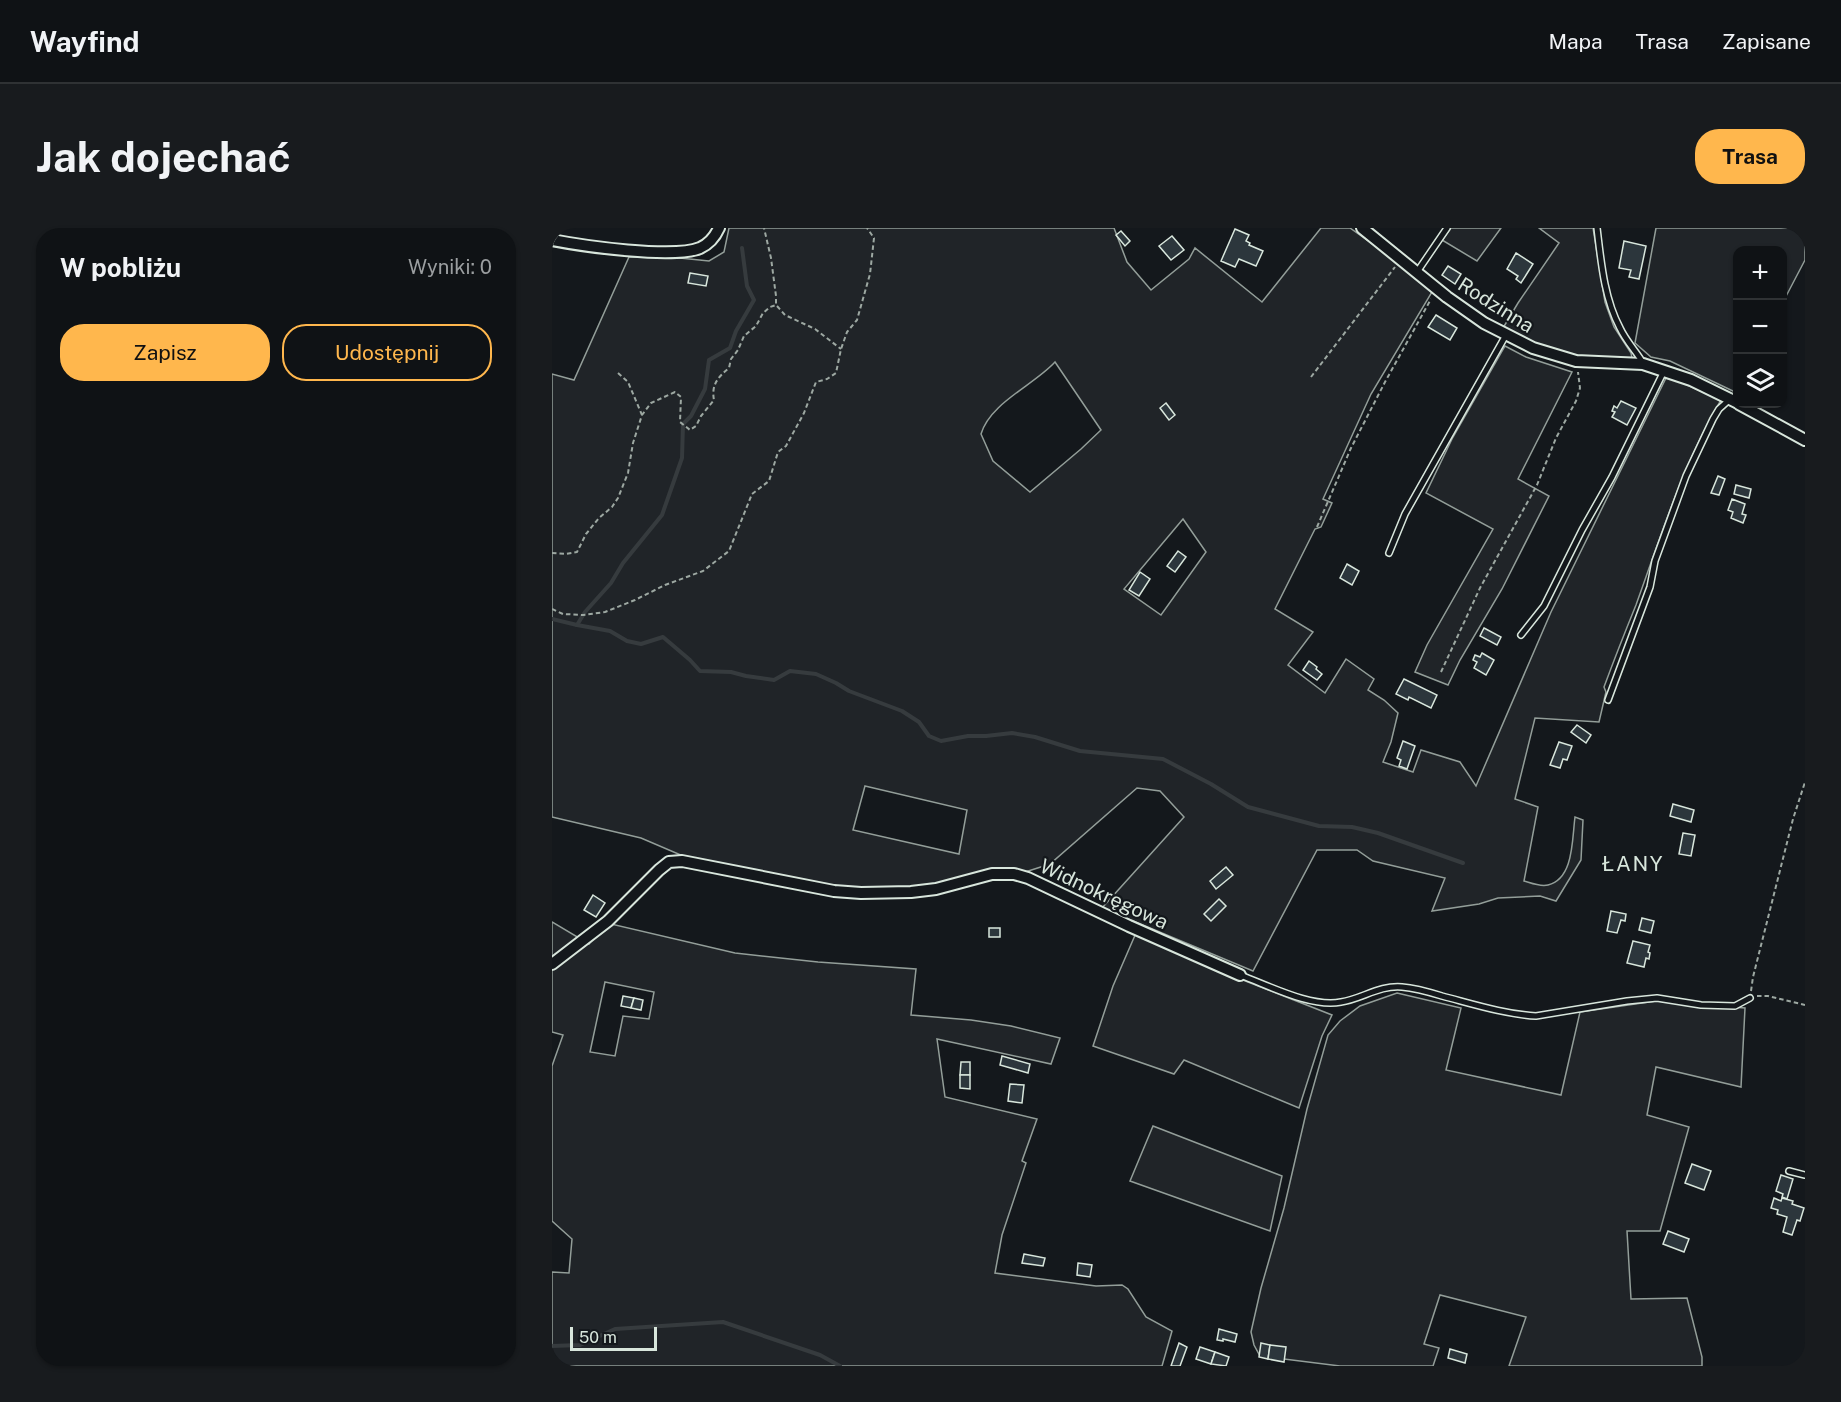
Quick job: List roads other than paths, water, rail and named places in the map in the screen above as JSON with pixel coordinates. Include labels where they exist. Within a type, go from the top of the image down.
[{"type":"street","points":[[552,240],[588,246],[686,251],[703,247],[709,243],[719,228]]},
{"type":"street","name":"Rodzinna","points":[[1362,228],[1400,260],[1484,323],[1533,348],[1576,361],[1638,364],[1664,370],[1691,380],[1733,401]]},
{"type":"street","name":"Rodzinna","points":[[1746,408],[1805,440]]},
{"type":"street","name":"Widnokręgowa","points":[[552,964],[608,921],[669,862],[682,861],[834,891],[861,893],[936,889],[992,874],[1014,874],[1028,878],[1240,975]]},
{"type":"lane","points":[[1417,272],[1447,228]]},
{"type":"lane","points":[[1597,228],[1603,274],[1614,313],[1638,364]]},
{"type":"lane","points":[[1389,553],[1405,514],[1506,335]]},
{"type":"lane","points":[[1521,634],[1544,606],[1582,530],[1612,477],[1664,370]]},
{"type":"lane","points":[[1608,700],[1650,587],[1655,561],[1686,476],[1719,409],[1733,403]]},
{"type":"lane","name":"Widnokręgowa","points":[[1240,975],[1321,1003],[1339,1003],[1392,986],[1536,1016],[1627,1000],[1657,998],[1701,1005],[1735,1006],[1750,998]]},
{"type":"lane","points":[[1789,1171],[1805,1176]]},
{"type":"waterway","points":[[552,619],[577,625],[662,515],[682,458],[683,424],[691,416],[705,389],[709,360],[730,348],[736,331],[754,300],[747,286],[742,248]]},
{"type":"waterway","points":[[577,625],[610,631],[627,641],[641,644],[663,637],[700,671],[731,672],[774,680],[790,671],[816,674],[849,691],[902,711],[919,722],[929,736],[941,741],[968,736],[1012,733],[1035,737],[1080,751],[1163,759],[1211,784],[1248,807],[1319,826],[1352,827],[1378,833],[1463,863]]},
{"type":"waterway","points":[[552,1346],[580,1345],[615,1329],[723,1322],[820,1355],[840,1366]]},
{"type":"district","name":"ŁANY","points":[[1633,863]]}]
